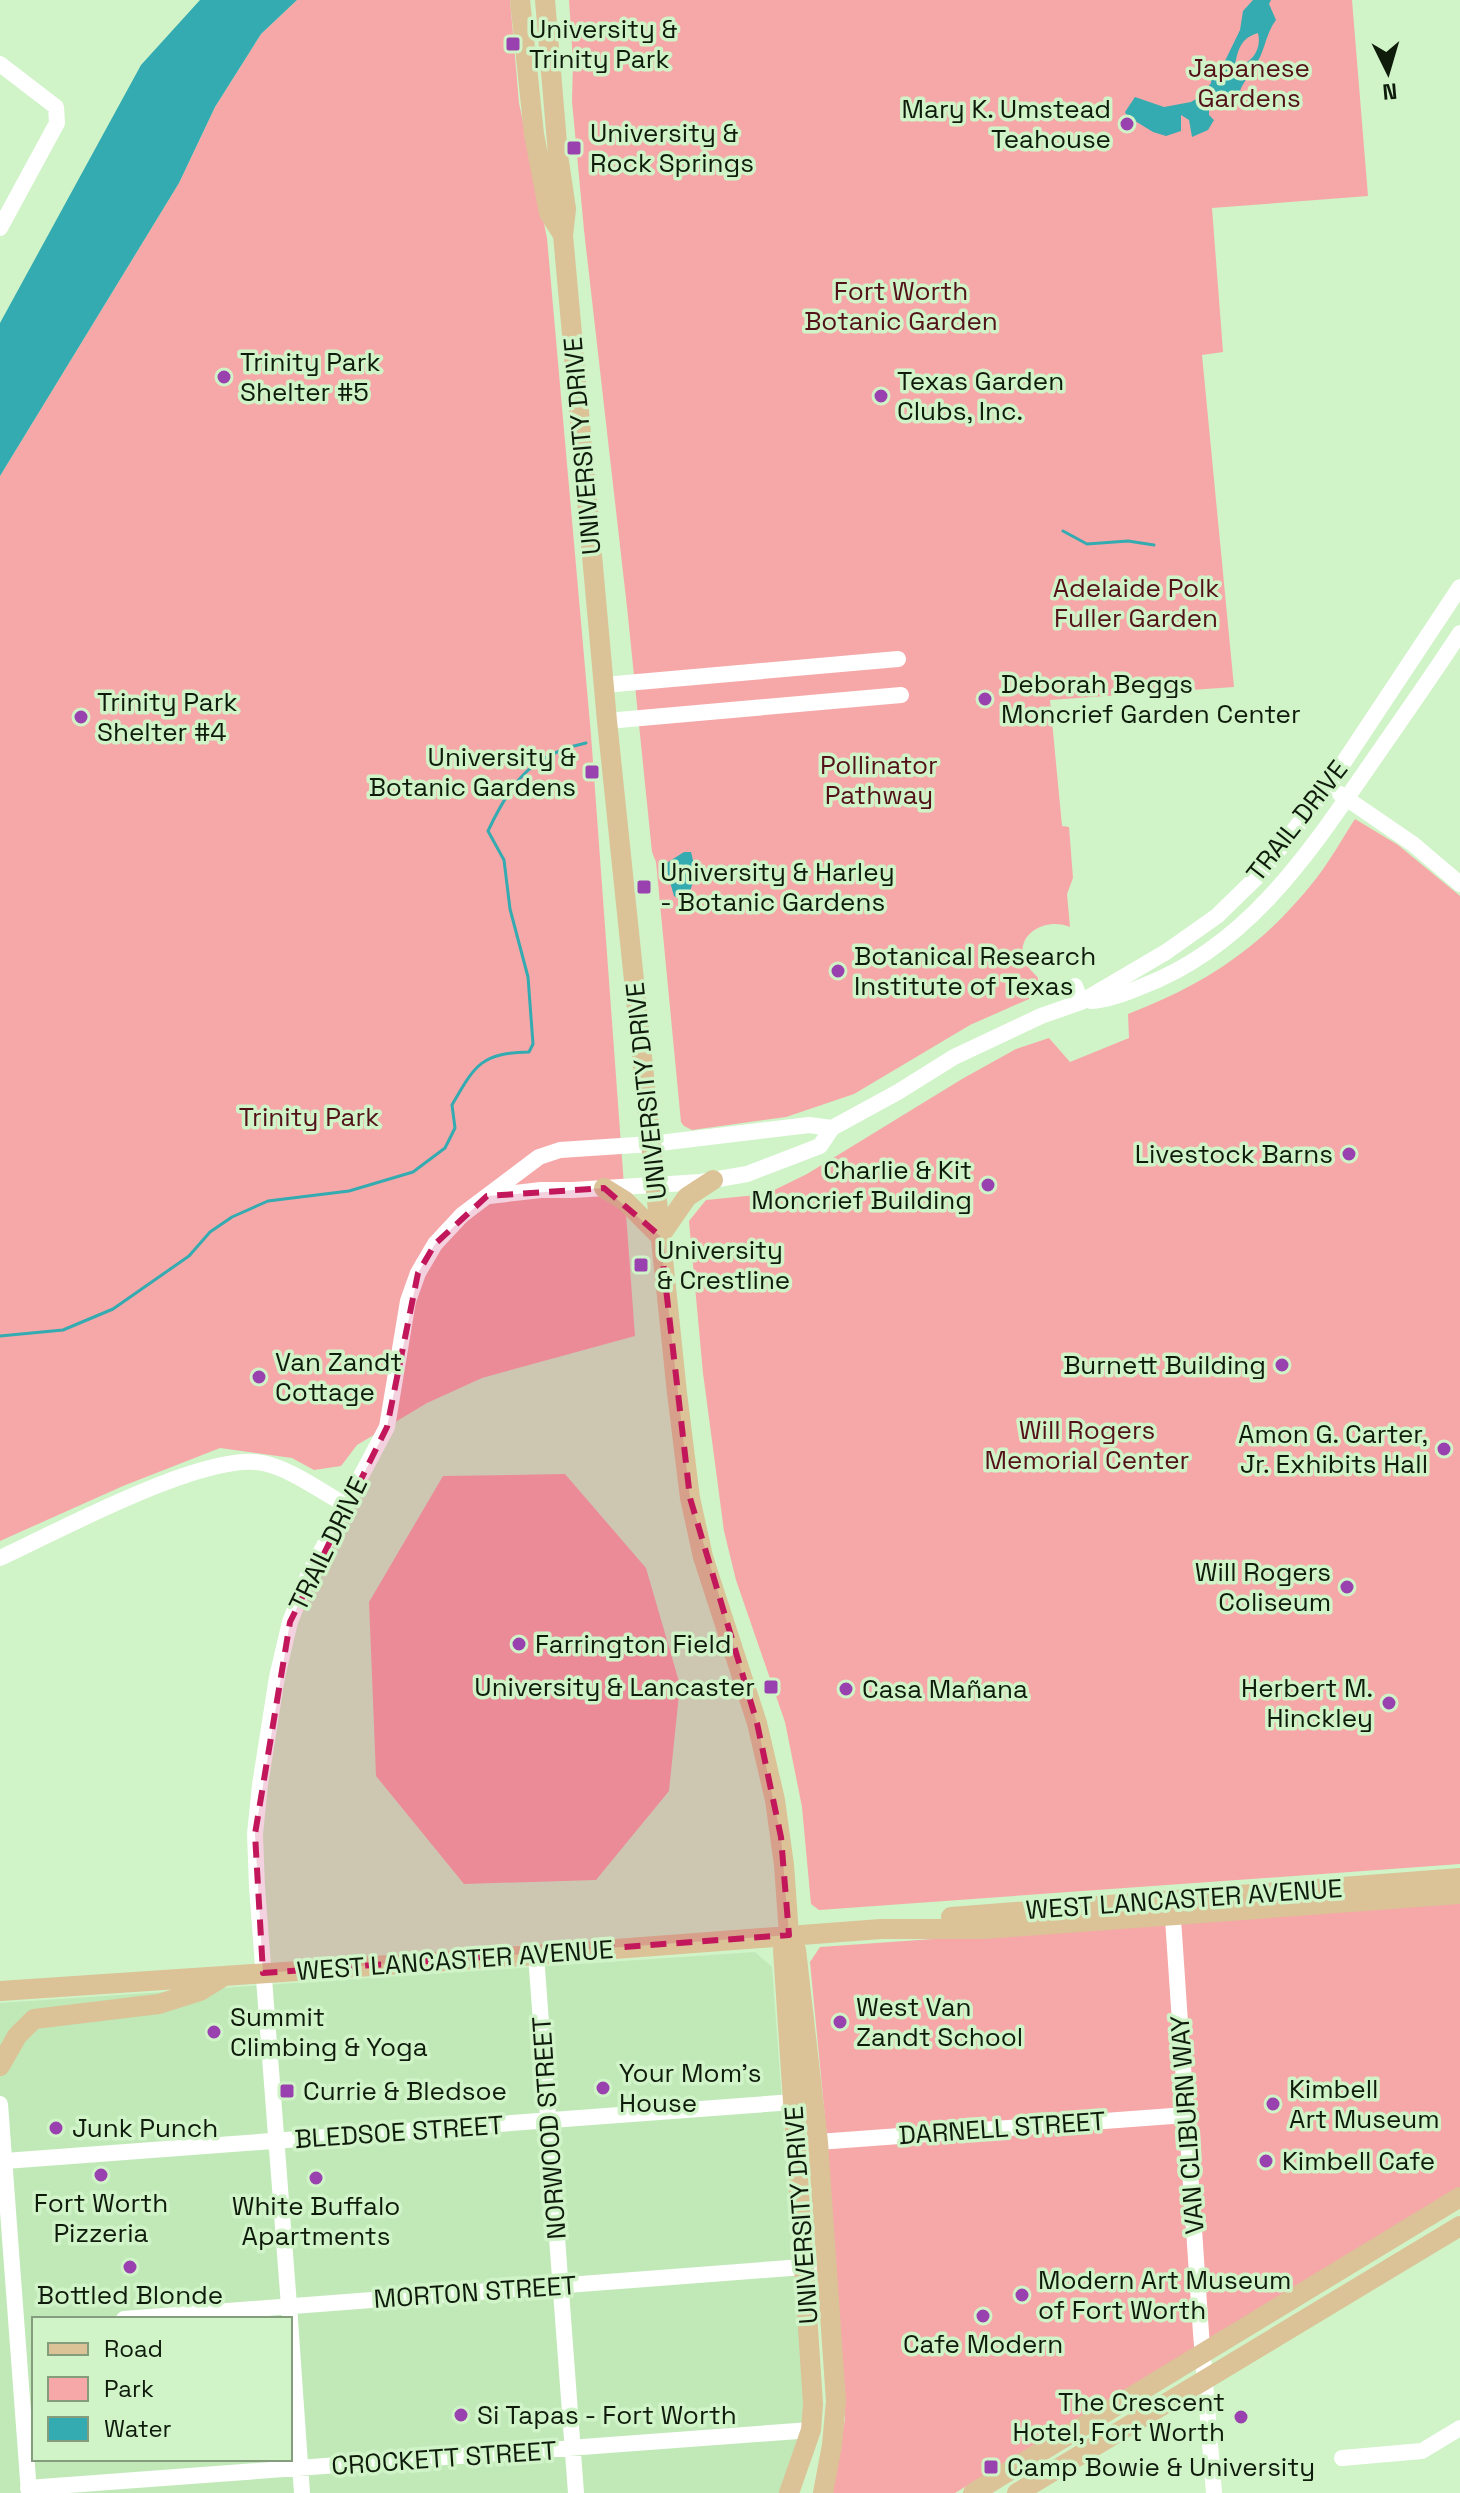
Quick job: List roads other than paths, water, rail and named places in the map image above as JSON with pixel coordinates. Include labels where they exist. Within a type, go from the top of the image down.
[{"type":"main road","name":"UNIVERSITY DRIVE","points":[[520,0],[528,85],[549,213],[563,235]]},
{"type":"main road","name":"UNIVERSITY DRIVE","points":[[545,0],[566,209],[563,235],[607,721],[690,1498],[703,1557],[757,1723],[775,1800],[789,1935],[796,1950],[818,2142],[836,2401],[823,2493]]},
{"type":"main road","points":[[604,1188],[625,1201],[660,1236],[687,1197],[713,1180]]},
{"type":"main road","name":"WEST LANCASTER AVENUE","points":[[8,1990],[909,1927],[917,1930],[985,1929],[1460,1878]]},
{"type":"main road","name":"WEST LANCASTER AVENUE","points":[[1172,1908],[1460,1894]]},
{"type":"main road","name":"UNIVERSITY DRIVE","points":[[789,1935],[783,1950],[813,2404],[811,2430],[789,2493]]},
{"type":"main road","points":[[0,2066],[17,2036],[34,2019],[159,2004],[200,1991],[225,1976]]},
{"type":"main road","points":[[793,2102],[808,2131],[818,2142]]},
{"type":"main road","points":[[973,2493],[996,2487],[1202,2353],[1460,2199]]},
{"type":"main road","points":[[1017,2493],[1460,2226]]},
{"type":"main road","points":[[1384,2243],[1397,2265]]},
{"type":"main road","points":[[1357,2259],[1370,2282]]},
{"type":"street","points":[[0,64],[56,107],[57,123],[0,228]]},
{"type":"street","points":[[528,85],[553,84]]},
{"type":"street","name":"TRAIL DRIVE","points":[[487,1196],[528,1190],[713,1180],[747,1174],[820,1146],[832,1128],[975,1046],[1166,952],[1217,916],[1260,874],[1328,786],[1460,587]]},
{"type":"street","name":"TRAIL DRIVE","points":[[1078,994],[1095,1001],[1167,977],[1215,948],[1240,928],[1283,884],[1347,798],[1460,633]]},
{"type":"street","points":[[604,685],[898,659]]},
{"type":"street","points":[[607,721],[901,695]]},
{"type":"street","points":[[1328,786],[1413,844],[1460,884]]},
{"type":"street","name":"TRAIL DRIVE","points":[[290,2315],[255,1834],[260,1785],[277,1677],[290,1622],[308,1576],[387,1427],[408,1301],[418,1273],[435,1244],[462,1215],[539,1157],[560,1150],[651,1144],[809,1125],[832,1128]]},
{"type":"street","points":[[0,1558],[161,1484],[228,1463],[266,1463],[344,1504]]},
{"type":"street","name":"VAN CLIBURN WAY","points":[[1172,1908],[1214,2493]]},
{"type":"street","name":"NORWOOD STREET","points":[[536,1955],[576,2493]]},
{"type":"street","name":"BLEDSOE STREET","points":[[5,2161],[793,2102]]},
{"type":"street","points":[[0,2104],[29,2491]]},
{"type":"street","name":"DARNELL STREET","points":[[818,2142],[1186,2115]]},
{"type":"street","name":"MORTON STREET","points":[[207,2317],[290,2315],[561,2285],[826,2265]]},
{"type":"street","points":[[16,2327],[32,2326]]},
{"type":"street","name":"TRAIL DRIVE","points":[[292,2346],[302,2493]]},
{"type":"street","points":[[1342,2458],[1422,2451],[1460,2428]]},
{"type":"street","name":"CROCKETT STREET","points":[[29,2491],[811,2430]]},
{"type":"water","points":[[200,0],[297,0],[261,34],[215,107],[179,183],[0,476],[0,323],[141,65]]},
{"type":"water","points":[[1253,0],[1271,0],[1269,4],[1276,20],[1238,99],[1232,101],[1225,97],[1209,105],[1209,115],[1214,120],[1208,130],[1192,137],[1189,120],[1181,115],[1181,131],[1166,136],[1127,116],[1125,112],[1135,97],[1164,107],[1191,102],[1201,96],[1211,83],[1212,68],[1223,65],[1240,30],[1243,11]],"holes":[[[1258,33],[1252,59],[1238,67],[1235,65],[1244,41]]]},
{"type":"water","points":[[684,852],[691,852],[694,872],[690,890],[682,901],[674,896],[665,864]]},
{"type":"waterway","points":[[1063,531],[1087,544],[1128,541],[1154,545]]},
{"type":"waterway","points":[[0,1336],[63,1330],[113,1309],[189,1256],[210,1232],[232,1217],[268,1201],[349,1191],[413,1172],[445,1148],[455,1128],[452,1105],[474,1071],[500,1055],[529,1052],[533,1044],[528,977],[510,909],[504,860],[488,831],[505,798],[525,773],[551,754],[586,743]]},
{"type":"place","name":"University & Trinity Park","points":[[513,44]]},
{"type":"place","name":"Mary K. Umstead Teahouse","points":[[1127,124]]},
{"type":"place","name":"University & Rock Springs","points":[[574,148]]},
{"type":"place","name":"Trinity Park Shelter #5","points":[[224,377]]},
{"type":"place","name":"Texas Garden Clubs, Inc.","points":[[881,396]]},
{"type":"place","name":"Deborah Beggs Moncrief Garden Center","points":[[985,699]]},
{"type":"place","name":"Trinity Park Shelter #4","points":[[81,717]]},
{"type":"place","name":"University & Botanic Gardens","points":[[592,772]]},
{"type":"place","name":"University & Harley - Botanic Gardens","points":[[644,887]]},
{"type":"place","name":"Botanical Research Institute of Texas","points":[[838,971]]},
{"type":"place","name":"Livestock Barns","points":[[1349,1154]]},
{"type":"place","name":"Charlie & Kit Moncrief Building","points":[[988,1185]]},
{"type":"place","name":"University & Crestline","points":[[641,1265]]},
{"type":"place","name":"Burnett Building","points":[[1282,1365]]},
{"type":"place","name":"Van Zandt Cottage","points":[[259,1377]]},
{"type":"place","name":"Amon G. Carter, Jr. Exhibits Hall","points":[[1444,1449]]},
{"type":"place","name":"Will Rogers Coliseum","points":[[1347,1587]]},
{"type":"place","name":"Farrington Field","points":[[519,1644]]},
{"type":"place","name":"University & Lancaster","points":[[771,1687]]},
{"type":"place","name":"Casa Mañana","points":[[846,1689]]},
{"type":"place","name":"Herbert M. Hinckley","points":[[1389,1703]]},
{"type":"place","name":"West Van Zandt School","points":[[840,2022]]},
{"type":"place","name":"Summit Climbing & Yoga","points":[[214,2032]]},
{"type":"place","name":"Your Mom's House","points":[[603,2088]]},
{"type":"place","name":"Currie & Bledsoe","points":[[287,2091]]},
{"type":"place","name":"Kimbell Art Museum","points":[[1273,2104]]},
{"type":"place","name":"Junk Punch","points":[[56,2128]]},
{"type":"place","name":"Kimbell Cafe","points":[[1266,2161]]},
{"type":"place","name":"Fort Worth Pizzeria","points":[[101,2175]]},
{"type":"place","name":"White Buffalo Apartments","points":[[316,2178]]},
{"type":"place","name":"Bottled Blonde","points":[[130,2267]]},
{"type":"place","name":"Modern Art Museum of Fort Worth","points":[[1022,2295]]},
{"type":"place","name":"Cafe Modern","points":[[983,2316]]},
{"type":"place","name":"Si Tapas - Fort Worth","points":[[461,2415]]},
{"type":"place","name":"The Crescent Hotel, Fort Worth","points":[[1241,2417]]},
{"type":"place","name":"Camp Bowie & University","points":[[991,2467]]},
{"type":"park label","name":"Japanese Gardens","points":[[1249,83]]},
{"type":"park label","name":"Fort Worth Botanic Garden","points":[[901,306]]},
{"type":"park label","name":"Adelaide Polk Fuller Garden","points":[[1136,603]]},
{"type":"park label","name":"Pollinator Pathway","points":[[879,780]]},
{"type":"park label","name":"Trinity Park","points":[[309,1117]]},
{"type":"park label","name":"Will Rogers Memorial Center","points":[[1087,1445]]}]
